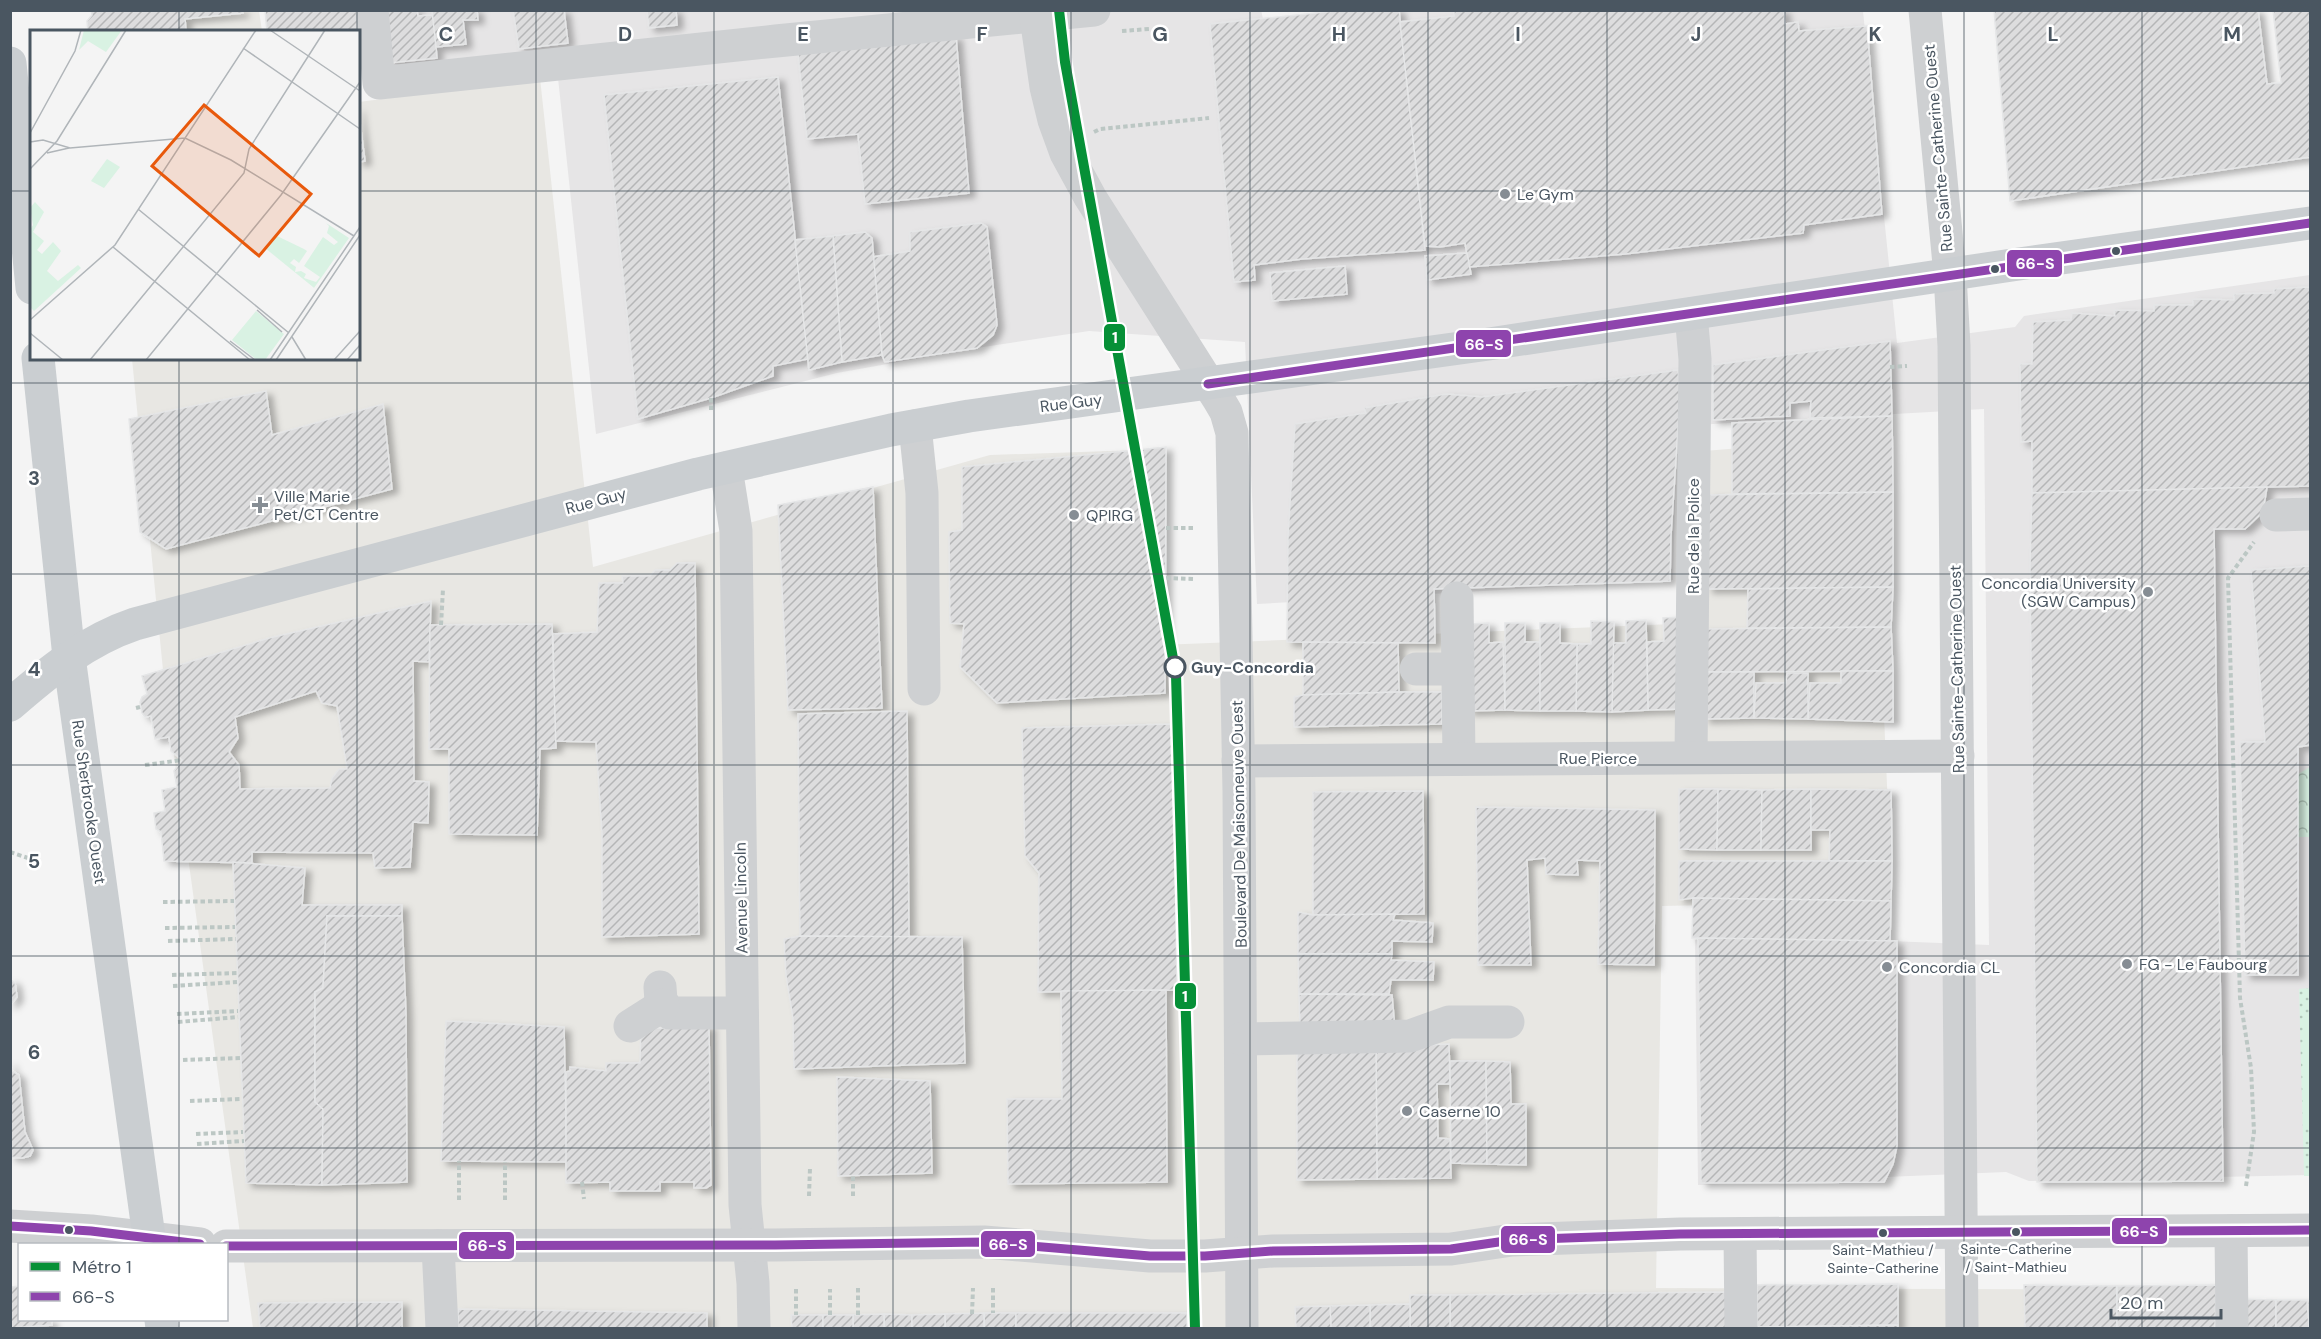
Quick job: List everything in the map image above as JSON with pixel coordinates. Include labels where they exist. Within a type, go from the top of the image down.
[{"type":"main road","points":[[10,63],[15,164],[30,273]]},
{"type":"main road","name":"Rue Guy","points":[[10,705],[69,657],[106,636],[135,624],[816,446],[915,426],[1691,315],[2310,223]]},
{"type":"main road","name":"Rue Sherbrooke Ouest","points":[[38,360],[69,657],[150,1242]]},
{"type":"street","points":[[372,10],[379,84],[1035,13],[1094,10]]},
{"type":"street","name":"Rue Sainte-Catherine Ouest","points":[[1925,10],[1950,275],[1954,346],[1962,1329]]},
{"type":"street","name":"Boulevard De Maisonneuve Ouest","points":[[1035,13],[1046,87],[1054,120],[1066,153],[1089,197],[1226,412],[1234,442],[1242,1329]]},
{"type":"street","name":"Rue de la Police","points":[[1691,315],[1695,371],[1691,757]]},
{"type":"street","points":[[915,426],[922,494],[924,689]]},
{"type":"street","name":"Avenue Lincoln","points":[[726,468],[736,531],[745,1205],[753,1283],[754,1329]]},
{"type":"street","points":[[2276,515],[2310,514]]},
{"type":"street","points":[[1457,598],[1459,759]]},
{"type":"street","points":[[1416,669],[1458,669]]},
{"type":"street","name":"Rue Pierce","points":[[1238,761],[1959,756]]},
{"type":"street","points":[[630,1026],[662,996],[674,1014],[742,1013]]},
{"type":"street","points":[[1241,1039],[1410,1036],[1449,1022],[1508,1022]]},
{"type":"street","points":[[10,1226],[83,1230],[167,1243]]},
{"type":"street","points":[[1241,1254],[1290,1229],[1417,1227]]},
{"type":"street","points":[[228,1246],[984,1242],[1150,1256],[1451,1249],[1512,1240],[1740,1234],[2310,1230]]},
{"type":"street","points":[[2231,1231],[2232,1329]]},
{"type":"street","points":[[1740,1234],[1741,1329]]},
{"type":"street","points":[[438,1246],[442,1329]]},
{"type":"path","points":[[1093,133],[1100,129],[1209,118]]},
{"type":"path","points":[[1091,125],[1097,140]]},
{"type":"path","points":[[1890,367],[1907,366]]},
{"type":"path","points":[[711,398],[711,410]]},
{"type":"path","points":[[1166,528],[1193,528]]},
{"type":"path","points":[[2246,1186],[2254,1132],[2251,1068],[2240,998],[2228,578],[2252,545]]},
{"type":"path","points":[[1166,578],[1193,579]]},
{"type":"path","points":[[441,625],[442,589]]},
{"type":"path","points":[[1286,668],[1303,666]]},
{"type":"path","points":[[144,765],[182,760]]},
{"type":"path","points":[[10,852],[28,858]]},
{"type":"path","points":[[163,902],[234,901]]},
{"type":"path","points":[[165,928],[235,927]]},
{"type":"path","points":[[168,941],[236,939]]},
{"type":"path","points":[[172,975],[237,973]]},
{"type":"path","points":[[173,986],[237,982]]},
{"type":"path","points":[[177,1014],[238,1011]]},
{"type":"path","points":[[178,1022],[238,1017]]},
{"type":"path","points":[[183,1060],[240,1058]]},
{"type":"path","points":[[190,1101],[241,1099]]},
{"type":"path","points":[[196,1134],[243,1132]]},
{"type":"path","points":[[197,1144],[244,1141]]},
{"type":"path","points":[[459,1161],[459,1200]]},
{"type":"path","points":[[505,1162],[505,1200]]},
{"type":"path","points":[[809,1196],[810,1168]]},
{"type":"path","points":[[853,1176],[853,1196]]},
{"type":"path","points":[[582,1182],[584,1199]]},
{"type":"path","points":[[830,1288],[830,1315]]},
{"type":"path","points":[[858,1288],[858,1315]]},
{"type":"path","points":[[972,1314],[973,1288]]},
{"type":"path","points":[[993,1288],[993,1313]]},
{"type":"path","points":[[796,1289],[796,1316]]},
{"type":"shaded area","name":"Concordia University (SGW Campus)","points":[[1261,10],[1263,19],[1344,10],[1863,11],[1897,343],[2015,327],[2024,316],[2310,275],[2310,1175],[2029,1181],[2006,1172],[1698,1185],[1695,940],[1890,941],[1989,945],[1984,409],[1677,426],[1673,580],[1257,604],[1245,342],[1089,331],[837,373],[596,434],[558,78],[367,70],[363,11]]},
{"type":"shaded area","points":[[98,11],[259,11],[262,30],[100,30]]},
{"type":"shaded area","points":[[540,78],[593,567],[990,455],[1139,450],[1135,646],[1698,623],[1704,451],[1872,437],[1892,901],[1662,906],[1656,1288],[2218,1290],[2218,1328],[253,1328],[165,690],[132,360],[360,360],[360,102]]},
{"type":"green space","points":[[2310,767],[2310,837],[2298,837],[2298,774]]},
{"type":"green space","points":[[2310,988],[2310,1176],[2304,1176],[2299,989]]},
{"type":"green space","points":[[2305,1015],[2310,1015],[2310,1126],[2305,1126]]},
{"type":"building","points":[[91,10],[242,10],[243,13],[185,19],[186,30],[88,30],[87,21],[92,15]]},
{"type":"building","points":[[265,10],[362,10],[365,44],[360,45],[360,30],[267,30]]},
{"type":"building","points":[[384,10],[417,10],[418,16],[433,15],[437,58],[389,63]]},
{"type":"building","points":[[432,10],[477,10],[478,20],[463,20],[466,44],[436,47]]},
{"type":"building","points":[[513,10],[564,10],[568,43],[519,49]]},
{"type":"building","points":[[647,10],[676,10],[677,25],[649,28]]},
{"type":"building","points":[[1344,10],[1399,10],[1425,250],[1254,265],[1255,280],[1234,282],[1210,24]]},
{"type":"building","points":[[1454,10],[1784,10],[1785,24],[1798,22],[1799,31],[1867,26],[1882,214],[1804,225],[1803,233],[1625,254],[1469,267],[1465,243],[1440,247],[1425,246],[1400,22],[1454,16]]},
{"type":"building","points":[[1994,10],[2258,10],[2267,84],[2281,83],[2273,10],[2310,10],[2310,157],[2010,201]]},
{"type":"building","points":[[956,36],[969,193],[865,204],[858,134],[807,139],[798,54]]},
{"type":"building","points":[[778,77],[808,359],[773,366],[773,376],[711,398],[638,419],[604,95]]},
{"type":"building","points":[[360,122],[365,161],[360,162]]},
{"type":"building","points":[[981,223],[987,227],[997,325],[993,335],[977,348],[885,362],[882,355],[873,257],[910,251],[910,232]]},
{"type":"building","points":[[865,232],[872,238],[882,355],[842,362],[833,236]]},
{"type":"building","points":[[833,236],[842,362],[809,370],[795,240]]},
{"type":"building","points":[[1467,253],[1471,274],[1427,280],[1425,256]]},
{"type":"building","points":[[1345,266],[1347,294],[1272,301],[1270,273]]},
{"type":"building","points":[[2310,287],[2310,486],[2032,493],[2032,441],[2021,442],[2020,364],[2032,364],[2033,322],[2071,320],[2072,313],[2115,316],[2114,310],[2154,311],[2154,305],[2193,305],[2193,299],[2234,300],[2234,294],[2274,293],[2274,289]]},
{"type":"building","points":[[1890,341],[1892,416],[1810,418],[1811,401],[1790,403],[1790,416],[1713,420],[1713,365]]},
{"type":"building","points":[[1678,370],[1680,397],[1670,581],[1434,589],[1435,643],[1287,642],[1288,536],[1295,424],[1366,413],[1364,408],[1446,394],[1482,397]]},
{"type":"building","points":[[266,391],[272,435],[383,404],[392,489],[166,549],[140,532],[129,419]]},
{"type":"building","points":[[1892,416],[1893,492],[1732,494],[1732,423]]},
{"type":"building","points":[[1166,447],[1165,693],[997,703],[960,667],[964,624],[950,623],[949,532],[962,530],[962,467]]},
{"type":"building","points":[[873,487],[882,708],[788,710],[778,505]]},
{"type":"building","name":"FG - Le Faubourg","points":[[2267,487],[2263,512],[2245,529],[2214,529],[2223,1181],[2037,1182],[2030,567],[2032,493]]},
{"type":"building","points":[[1893,492],[1893,587],[1707,589],[1709,495]]},
{"type":"building","points":[[677,563],[695,563],[699,934],[602,937],[602,833],[596,742],[555,741],[553,634],[597,632],[599,583],[623,583],[622,576],[650,576],[655,570],[670,570]]},
{"type":"building","points":[[2310,566],[2310,745],[2298,747],[2298,975],[2245,975],[2240,742],[2265,742],[2251,570]]},
{"type":"building","points":[[1893,587],[1891,627],[1747,628],[1748,589]]},
{"type":"building","points":[[431,601],[429,662],[413,661],[414,781],[429,782],[428,823],[413,822],[410,867],[375,868],[373,853],[252,852],[252,863],[164,861],[161,832],[156,829],[154,813],[165,811],[162,790],[177,787],[174,771],[182,760],[171,751],[169,737],[155,739],[151,716],[145,717],[142,713],[140,702],[147,694],[142,676],[269,638]],"holes":[[[316,691],[322,703],[337,706],[347,769],[339,769],[332,778],[330,788],[240,789],[239,765],[229,752],[238,738],[235,717]]]},
{"type":"building","points":[[1681,617],[1683,709],[1648,710],[1647,642],[1664,641],[1663,618]]},
{"type":"building","points":[[1646,620],[1648,710],[1612,712],[1613,643],[1626,643],[1626,621]]},
{"type":"building","points":[[1591,621],[1614,622],[1612,712],[1576,711],[1577,644],[1591,644]]},
{"type":"building","points":[[1489,623],[1489,643],[1503,642],[1505,710],[1468,711],[1467,624]]},
{"type":"building","points":[[1505,623],[1525,623],[1525,642],[1541,642],[1540,711],[1505,710]]},
{"type":"building","points":[[1540,623],[1560,623],[1560,643],[1577,644],[1576,711],[1540,711]]},
{"type":"building","points":[[552,624],[556,748],[540,749],[537,835],[449,834],[449,749],[429,749],[430,625]]},
{"type":"building","points":[[1891,627],[1893,671],[1704,672],[1704,629]]},
{"type":"building","points":[[1303,642],[1398,643],[1399,692],[1303,695]]},
{"type":"building","points":[[1841,671],[1893,671],[1893,722],[1808,719],[1810,683],[1841,683]]},
{"type":"building","points":[[1704,672],[1754,672],[1754,718],[1704,719]]},
{"type":"building","points":[[1787,673],[1808,673],[1808,719],[1754,718],[1756,683],[1786,683]]},
{"type":"building","points":[[1442,692],[1442,724],[1294,727],[1294,697]]},
{"type":"building","points":[[907,711],[909,937],[800,936],[798,714]]},
{"type":"building","points":[[1173,724],[1177,990],[1038,992],[1039,873],[1025,856],[1022,728]]},
{"type":"building","points":[[1679,789],[1718,789],[1717,850],[1679,849]]},
{"type":"building","points":[[1718,789],[1762,790],[1761,850],[1717,850]]},
{"type":"building","points":[[1811,789],[1811,850],[1761,850],[1762,790]]},
{"type":"building","points":[[1811,789],[1891,790],[1892,861],[1829,861],[1830,830],[1811,830]]},
{"type":"building","points":[[1423,791],[1424,914],[1313,915],[1313,792]]},
{"type":"building","points":[[1476,807],[1655,810],[1654,965],[1598,964],[1600,861],[1577,860],[1578,875],[1546,874],[1545,858],[1527,860],[1531,965],[1478,965]]},
{"type":"building","points":[[1679,861],[1892,861],[1891,901],[1693,898],[1679,900]]},
{"type":"building","points":[[233,862],[305,868],[302,905],[402,905],[402,916],[327,916],[323,988],[315,992],[315,1102],[323,1109],[322,1185],[246,1183]]},
{"type":"building","points":[[1693,898],[1891,901],[1890,941],[1692,938]]},
{"type":"building","points":[[1298,912],[1313,915],[1395,914],[1393,920],[1433,923],[1432,942],[1392,941],[1392,954],[1298,954]]},
{"type":"building","points":[[327,916],[402,916],[406,1014],[407,1182],[322,1185],[323,1109],[315,1102],[315,992],[323,988]]},
{"type":"building","points":[[800,936],[962,937],[965,1063],[794,1069],[793,1018],[786,976],[784,939]]},
{"type":"building","points":[[1698,938],[1897,941],[1897,1146],[1893,1164],[1884,1182],[1701,1183]]},
{"type":"building","points":[[1298,954],[1392,954],[1391,960],[1434,962],[1433,980],[1391,980],[1389,994],[1299,994]]},
{"type":"building","points":[[10,979],[15,983],[17,997],[10,1005]]},
{"type":"building","points":[[1166,990],[1167,1182],[1008,1184],[1007,1099],[1062,1099],[1061,991]]},
{"type":"building","points":[[1299,994],[1392,995],[1395,1029],[1300,1026]]},
{"type":"building","points":[[446,1021],[564,1027],[567,1162],[441,1161]]},
{"type":"building","points":[[709,1025],[711,1185],[706,1188],[694,1188],[694,1182],[660,1182],[660,1191],[610,1191],[610,1182],[566,1183],[566,1072],[570,1071],[570,1067],[606,1071],[606,1063],[640,1063],[641,1028],[691,1028]]},
{"type":"building","name":"Caserne 10","points":[[1449,1044],[1450,1084],[1437,1084],[1438,1138],[1450,1139],[1451,1178],[1377,1179],[1376,1047]]},
{"type":"building","points":[[1297,1047],[1376,1047],[1377,1179],[1297,1180]]},
{"type":"building","points":[[10,1061],[12,1071],[19,1075],[25,1132],[33,1150],[30,1156],[22,1158],[10,1157]]},
{"type":"building","points":[[1450,1061],[1486,1061],[1487,1164],[1451,1163]]},
{"type":"building","points":[[1486,1061],[1510,1062],[1511,1104],[1526,1104],[1526,1165],[1487,1164]]},
{"type":"building","points":[[837,1077],[930,1081],[932,1173],[838,1176]]},
{"type":"building","points":[[1898,1284],[1898,1325],[1757,1327],[1757,1285]]},
{"type":"building","points":[[2024,1285],[2117,1286],[2117,1328],[2025,1328]]},
{"type":"building","points":[[2216,1285],[2215,1328],[2117,1328],[2117,1286]]},
{"type":"building","points":[[18,1286],[18,1321],[51,1321],[52,1325],[10,1328],[10,1287]]},
{"type":"building","points":[[1728,1292],[1728,1328],[1450,1328],[1450,1295]]},
{"type":"building","points":[[1410,1295],[1450,1295],[1450,1328],[1410,1328]]},
{"type":"building","points":[[2239,1299],[2276,1300],[2276,1328],[2239,1328]]},
{"type":"building","points":[[2276,1300],[2307,1300],[2309,1328],[2276,1328]]},
{"type":"building","points":[[402,1302],[402,1328],[260,1328],[258,1303]]},
{"type":"building","points":[[1410,1304],[1410,1328],[1370,1328],[1370,1305]]},
{"type":"building","points":[[1370,1305],[1370,1328],[1331,1328],[1330,1306]]},
{"type":"building","points":[[1330,1306],[1331,1328],[1296,1328],[1295,1307]]},
{"type":"building","points":[[458,1309],[707,1313],[707,1328],[458,1328]]},
{"type":"building","points":[[984,1313],[1016,1313],[1016,1328],[984,1328]]},
{"type":"building","points":[[984,1313],[984,1328],[945,1328],[945,1314]]},
{"type":"building","points":[[1016,1313],[1187,1313],[1187,1328],[1016,1328]]},
{"type":"building","points":[[884,1314],[912,1315],[912,1328],[884,1328]]},
{"type":"building","points":[[884,1314],[884,1328],[853,1328],[853,1315]]},
{"type":"building","points":[[945,1314],[945,1328],[912,1328],[912,1315]]},
{"type":"building","points":[[791,1315],[823,1315],[823,1328],[792,1328]]},
{"type":"building","points":[[823,1315],[853,1315],[853,1328],[823,1328]]},
{"type":"building","points":[[1898,1325],[1898,1328],[1757,1328],[1757,1327]]},
{"type":"metro line","name":"1","points":[[1059,10],[1065,62],[1176,675],[1195,1328]]},
{"type":"transit line","name":"66-S","points":[[1208,384],[2310,223]]},
{"type":"transit line","name":"66-S","points":[[10,1226],[91,1231],[192,1243]]},
{"type":"transit line","name":"66-S","points":[[228,1246],[775,1245],[984,1242],[1150,1256],[1205,1256],[1273,1251],[1451,1249],[1512,1240],[1680,1234],[2310,1230]]},
{"type":"place","name":"Le Gym","points":[[1505,194]]},
{"type":"place","name":"Ville Marie Pet/CT Centre","points":[[260,505]]},
{"type":"place","name":"QPIRG","points":[[1074,515]]},
{"type":"place","name":"Concordia University (SGW Campus)","points":[[2148,592]]},
{"type":"place","name":"Guy-Concordia","points":[[1175,667]]},
{"type":"place","name":"FG - Le Faubourg","points":[[2127,964]]},
{"type":"place","name":"Concordia CL","points":[[1887,967]]},
{"type":"place","name":"Caserne 10","points":[[1407,1111]]},
{"type":"place","name":"Sainte-Catherine / Saint-Mathieu","points":[[2016,1232]]},
{"type":"place","name":"Saint-Mathieu / Sainte-Catherine","points":[[1883,1233]]}]
